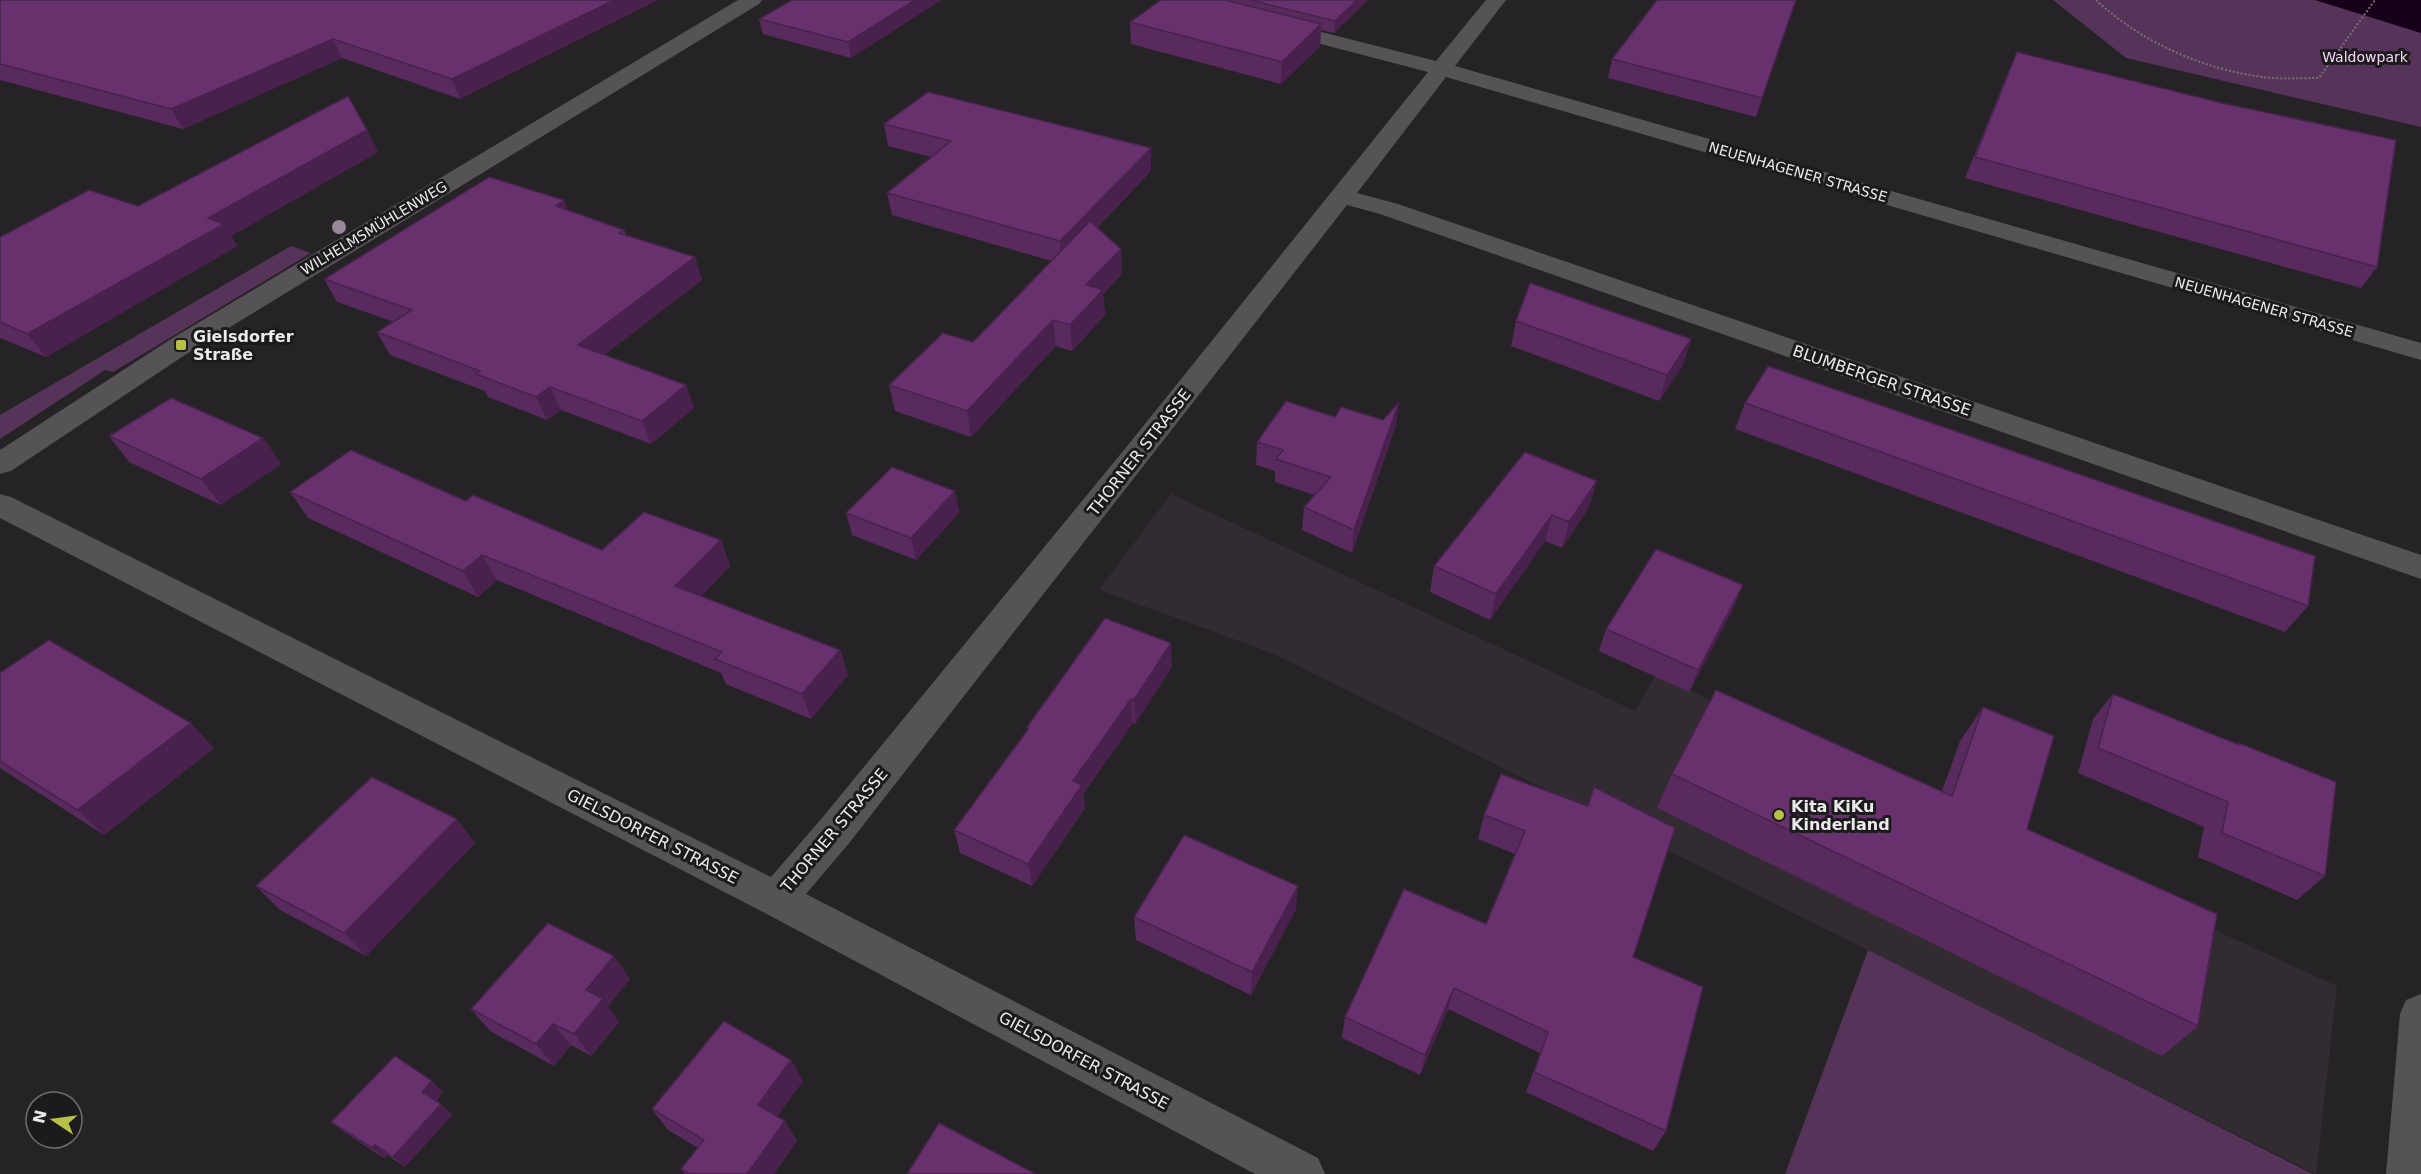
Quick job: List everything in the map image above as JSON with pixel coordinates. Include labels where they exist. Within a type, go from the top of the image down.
[{"type":"street","name":"WILHELMSMÜHLENWEG","points":[[0,464],[181,345],[752,0]]},
{"type":"street","name":"THORNER STRASSE","points":[[777,899],[836,830],[1496,0]]},
{"type":"street","name":"NEUENHAGENER STRASSE","points":[[1262,23],[1441,69],[2421,352]]},
{"type":"street","name":"BLUMBERGER STRASSE","points":[[1342,196],[1389,209],[2421,567]]},
{"type":"street","name":"GIELSDORFER STRASSE","points":[[0,505],[777,899],[1302,1174]]},
{"type":"street","points":[[2409,1174],[2421,1014]]},
{"type":"path","points":[[2096,0],[2105,10],[2142,34],[2205,64],[2271,78],[2319,78],[2375,0]]},
{"type":"shaded area","points":[[2315,0],[2421,0],[2421,33]]},
{"type":"shaded area","name":"Kita KiKu Kinderland","points":[[1171,494],[1635,711],[1656,675],[2337,986],[2316,1174],[1272,653],[1099,590]]},
{"type":"green space","name":"Waldowpark","points":[[2053,0],[2421,0],[2421,127],[2126,58]]},
{"type":"green space","points":[[291,246],[311,253],[113,372],[105,370],[0,439],[0,415]]},
{"type":"green space","points":[[1868,950],[2313,1174],[1785,1174]]},
{"type":"building","points":[[0,0],[614,0],[452,79],[333,39],[171,109],[0,64]]},
{"type":"building","points":[[792,0],[915,0],[848,42],[759,19]]},
{"type":"building","points":[[1161,0],[1225,0],[1321,24],[1282,62],[1130,22]]},
{"type":"building","points":[[1250,0],[1357,0],[1335,21]]},
{"type":"building","points":[[1657,0],[1796,0],[1762,98],[1612,59]]},
{"type":"building","points":[[2017,52],[2222,103],[2396,140],[2377,267],[1975,157]]},
{"type":"building","points":[[928,92],[1151,148],[1060,241],[887,193],[951,141],[884,124]]},
{"type":"building","points":[[348,96],[367,130],[208,218],[224,224],[27,334],[0,322],[0,237],[89,190],[138,206]]},
{"type":"building","points":[[489,177],[564,200],[556,206],[624,230],[619,233],[695,257],[578,345],[686,385],[642,421],[550,387],[536,397],[476,374],[480,371],[377,332],[412,310],[324,279]]},
{"type":"building","points":[[1090,221],[1121,249],[1086,285],[1103,290],[1070,325],[1053,320],[967,411],[889,385],[943,333],[973,342]]},
{"type":"building","points":[[1530,283],[1691,339],[1667,375],[1516,321]]},
{"type":"building","points":[[1768,366],[2315,556],[2308,606],[1745,403]]},
{"type":"building","points":[[171,398],[263,438],[201,479],[109,436]]},
{"type":"building","points":[[1286,401],[1335,417],[1341,407],[1383,420],[1399,402],[1354,530],[1304,507],[1331,477],[1276,459],[1283,450],[1257,442]]},
{"type":"building","points":[[351,450],[466,501],[473,495],[602,550],[644,512],[721,540],[675,586],[840,650],[802,694],[715,659],[722,652],[482,555],[463,571],[290,492]]},
{"type":"building","points":[[1525,452],[1597,481],[1569,522],[1552,515],[1496,594],[1434,566]]},
{"type":"building","points":[[892,467],[955,491],[911,538],[846,513]]},
{"type":"building","points":[[1656,549],[1743,585],[1698,670],[1606,629]]},
{"type":"building","points":[[1105,618],[1171,643],[1134,700],[1131,699],[1073,781],[1082,785],[1028,864],[954,830],[1029,728],[1027,727]]},
{"type":"building","points":[[49,640],[191,723],[77,810],[0,761],[0,673]]},
{"type":"building","points":[[1716,690],[1952,796],[1983,707],[2054,736],[2027,829],[2217,914],[2198,1026],[1672,774]]},
{"type":"building","points":[[2113,694],[2336,782],[2325,876],[2222,833],[2228,802],[2098,748]]},
{"type":"building","points":[[1501,774],[1588,806],[1594,787],[1675,828],[1633,957],[1703,987],[1666,1131],[1534,1072],[1548,1032],[1454,988],[1425,1055],[1345,1017],[1404,889],[1486,924],[1525,831],[1484,815]]},
{"type":"building","points":[[372,777],[457,819],[344,933],[256,886]]},
{"type":"building","points":[[1184,835],[1298,886],[1252,972],[1134,917]]},
{"type":"building","points":[[548,923],[614,956],[586,990],[603,999],[574,1034],[553,1024],[536,1044],[471,1009]]},
{"type":"building","points":[[724,1021],[791,1060],[758,1105],[785,1121],[747,1174],[689,1174],[681,1169],[704,1140],[652,1109]]},
{"type":"building","points":[[395,1056],[432,1081],[422,1092],[441,1104],[393,1157],[375,1145],[372,1148],[331,1122]]},
{"type":"building","points":[[939,1123],[1036,1174],[907,1174]]},
{"type":"place","name":"Gielsdorfer Straße","points":[[181,345]]},
{"type":"place","name":"Kita KiKu Kinderland","points":[[1779,815]]}]
